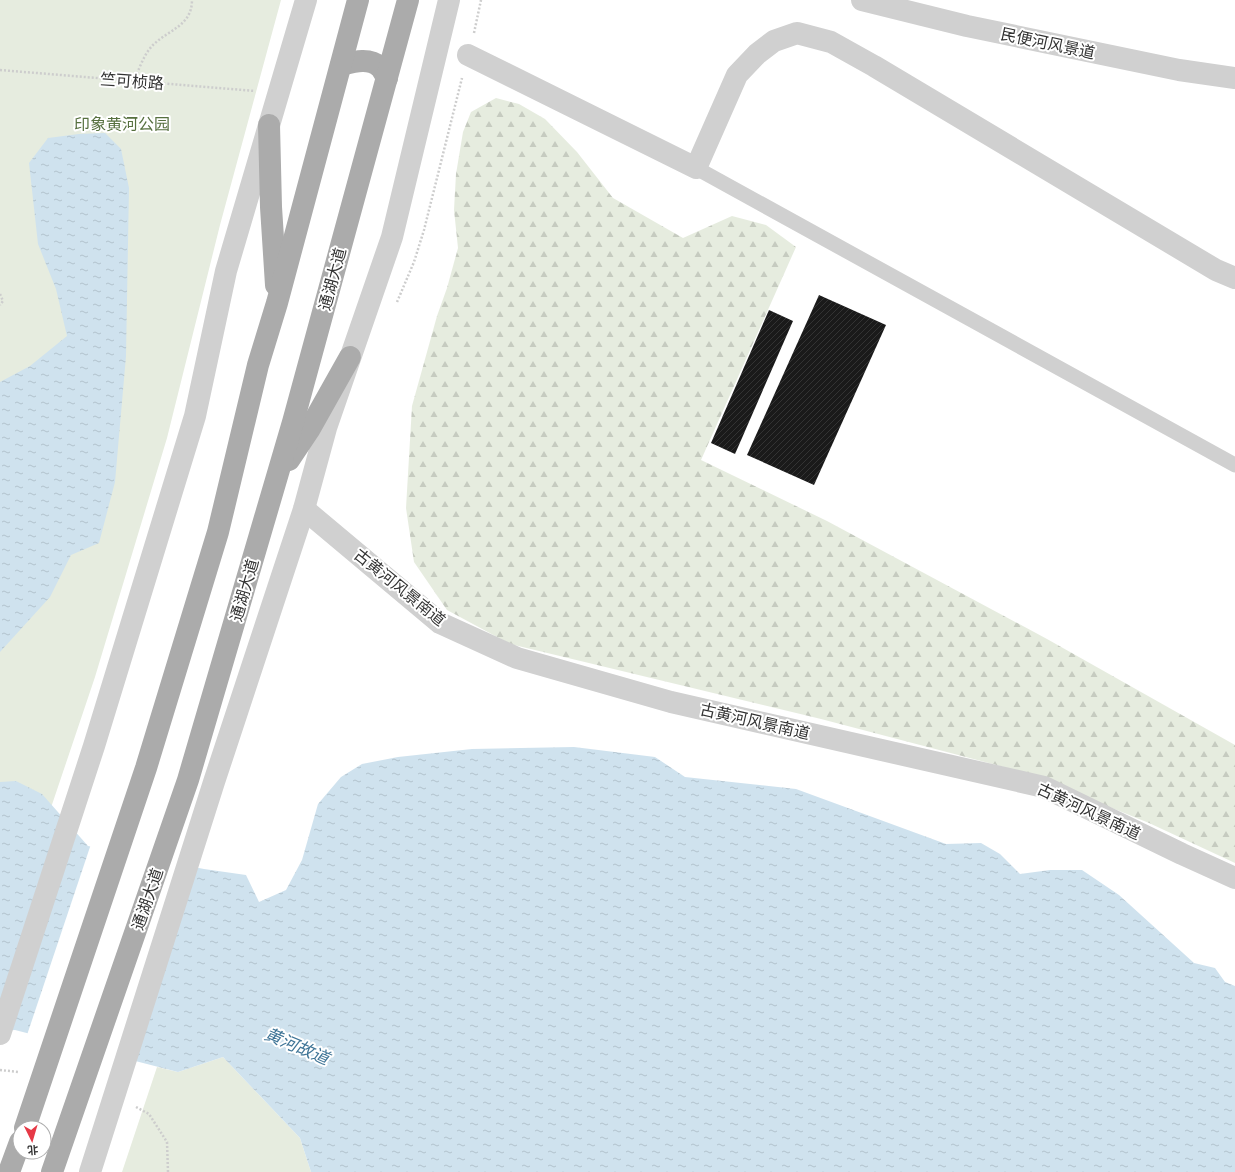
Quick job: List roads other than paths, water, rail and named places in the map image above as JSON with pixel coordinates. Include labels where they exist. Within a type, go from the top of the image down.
[{"type":"main road","points":[[28,1120],[146,768],[218,532],[258,365],[277,303],[358,0]]},
{"type":"main road","name":"通湖大道","points":[[52,1172],[188,780],[278,476],[408,0]]},
{"type":"main road","points":[[341,65],[358,60],[373,64],[381,68],[387,78]]},
{"type":"main road","points":[[269,125],[271,207],[277,303]]},
{"type":"main road","points":[[278,476],[309,430],[350,357]]},
{"type":"main road","points":[[9,1172],[14,1160]]},
{"type":"street","points":[[0,1034],[94,746],[195,416],[226,271],[306,0]]},
{"type":"street","points":[[92,1166],[214,782],[304,509],[326,428],[392,237],[449,0]]},
{"type":"street","name":"民便河风景道","points":[[862,0],[967,26],[1179,70],[1235,78]]},
{"type":"street","points":[[468,55],[696,168],[737,75],[757,54],[774,41],[797,32],[831,42],[874,66],[1216,270],[1235,278]]},
{"type":"street","name":"古黄河风景南道","points":[[304,509],[440,623],[517,658],[671,702],[1044,787],[1235,878]]},
{"type":"lane","points":[[696,168],[1235,465]]},
{"type":"water","points":[[105,133],[121,149],[129,188],[126,356],[115,482],[99,543],[71,555],[50,597],[0,652],[0,382],[30,366],[67,336],[56,289],[38,244],[29,163],[48,138],[79,134]]},
{"type":"water","name":"黄河故道","points":[[574,747],[655,757],[685,777],[796,789],[946,844],[981,843],[1000,854],[1020,874],[1050,870],[1082,870],[1119,895],[1194,963],[1215,968],[1225,982],[1235,986],[1235,1172],[311,1172],[300,1138],[223,1057],[178,1072],[15,1030],[0,1031],[0,782],[16,781],[42,794],[88,846],[204,869],[246,875],[259,902],[286,890],[302,860],[318,804],[341,777],[362,764],[398,757],[472,749]]},
{"type":"park label","name":"印象黄河公园","points":[[122,124]]}]
